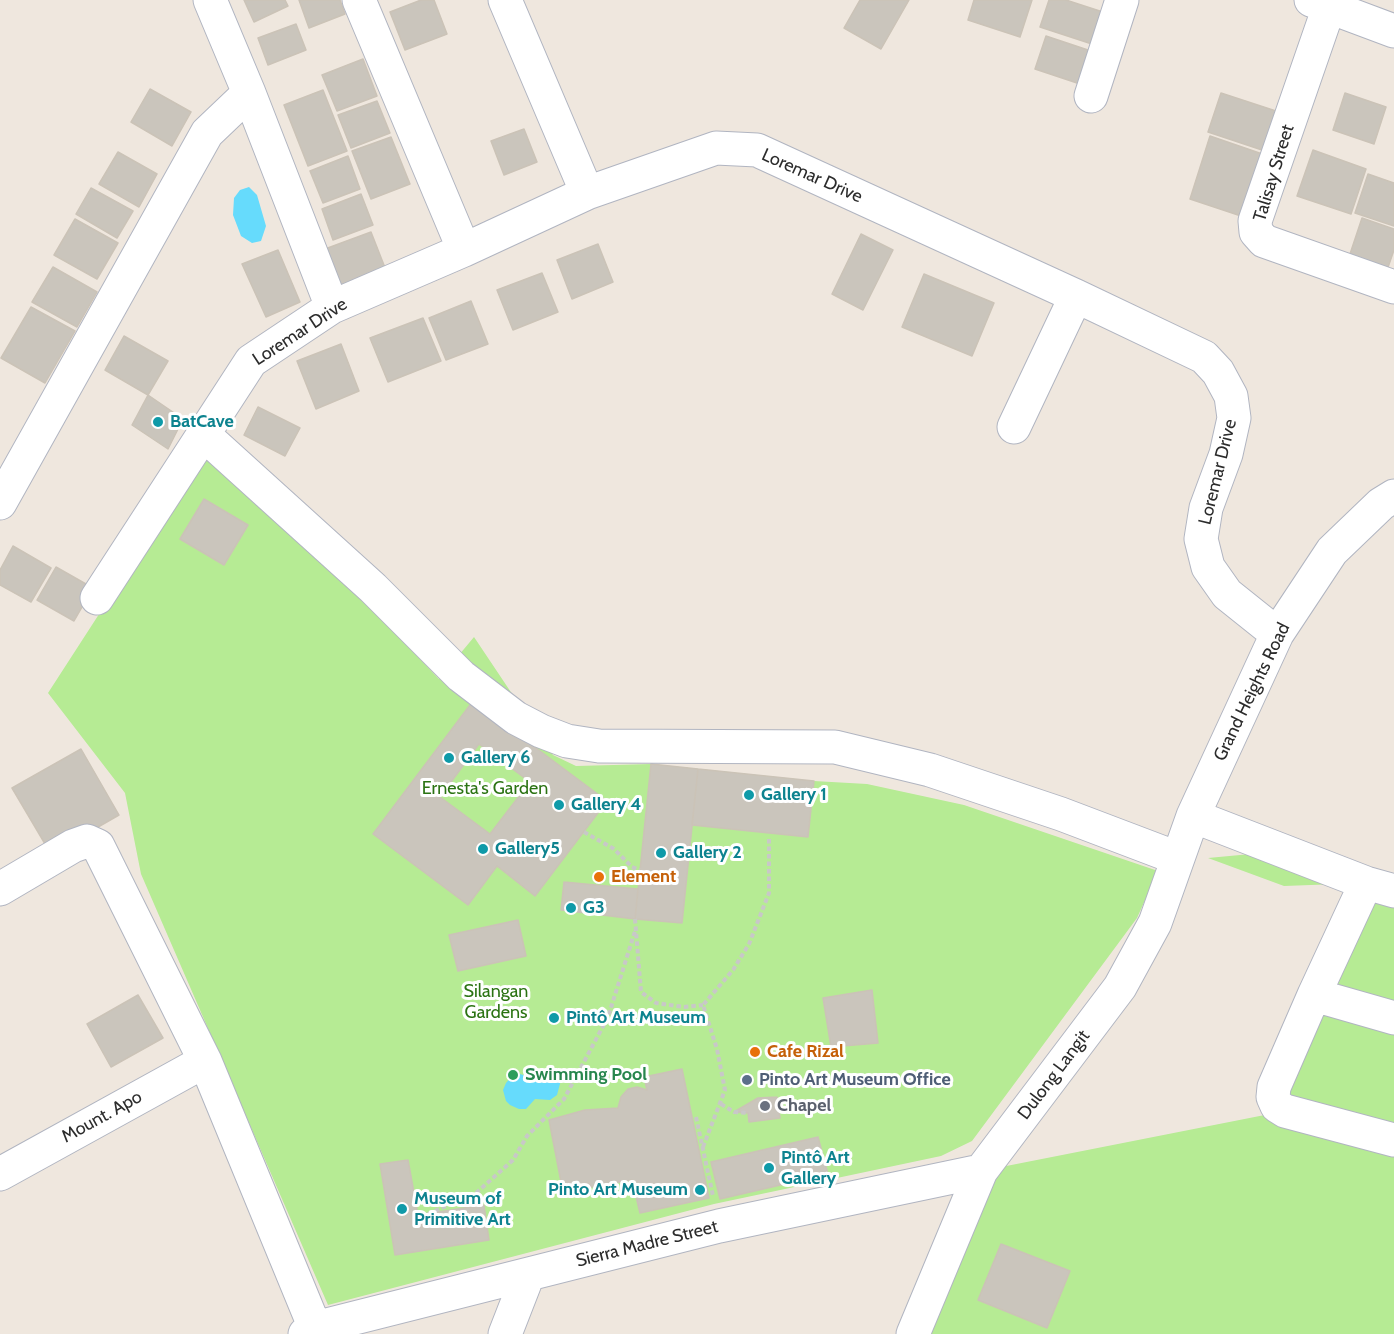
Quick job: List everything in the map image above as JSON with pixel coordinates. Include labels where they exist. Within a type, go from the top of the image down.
[{"type":"street","points":[[210,0],[249,93],[332,307]]},
{"type":"street","points":[[359,0],[464,250]]},
{"type":"street","points":[[505,0],[587,193]]},
{"type":"street","points":[[1091,96],[1122,0]]},
{"type":"street","points":[[1320,3],[1394,30]]},
{"type":"street","name":"Talisay Street","points":[[1320,3],[1255,221],[1256,232],[1264,241],[1394,286]]},
{"type":"street","points":[[0,504],[207,133],[249,93]]},
{"type":"street","name":"Loremar Drive","points":[[98,598],[251,361],[332,307],[464,250],[587,193],[716,148],[757,150],[1204,357],[1218,372],[1231,396],[1234,418],[1226,454],[1206,508],[1201,539],[1208,567],[1227,594],[1277,634]]},
{"type":"street","points":[[1014,426],[1076,296]]},
{"type":"street","points":[[203,434],[373,588],[461,676],[516,718],[541,731],[567,741],[599,746],[836,747],[930,770],[1061,814],[1177,858]]},
{"type":"street","name":"Grand Heights Road","points":[[1193,816],[1277,634],[1332,551],[1381,504],[1394,495]]},
{"type":"street","points":[[1193,816],[1380,887],[1314,995],[1274,1088],[1273,1097],[1277,1106],[1286,1111],[1394,1140]]},
{"type":"street","name":"Dulong Langit","points":[[913,1334],[981,1171],[1120,987],[1155,923],[1193,816]]},
{"type":"street","points":[[0,889],[73,846],[87,841],[98,846],[205,1060],[310,1331]]},
{"type":"street","points":[[1314,995],[1394,1018]]},
{"type":"street","name":"Mount. Apo","points":[[0,1174],[205,1060]]},
{"type":"street","name":"Sierra Madre Street","points":[[310,1331],[719,1226],[981,1171]]},
{"type":"street","points":[[506,1334],[528,1275]]},
{"type":"path","points":[[584,832],[614,849],[632,867],[640,870]]},
{"type":"path","points":[[635,919],[641,992],[656,1003],[684,1007],[703,1005],[734,970],[749,944],[769,893],[769,838]]},
{"type":"path","points":[[428,1214],[476,1193],[513,1160],[527,1136],[564,1099],[608,1017],[636,928]]},
{"type":"path","points":[[703,1005],[717,1049],[725,1090],[703,1147]]},
{"type":"path","points":[[721,1104],[734,1112],[748,1113]]},
{"type":"path","points":[[696,1117],[719,1226]]},
{"type":"green space","name":"Silangan Gardens","points":[[211,441],[439,679],[474,637],[553,755],[576,766],[651,764],[814,781],[867,784],[964,805],[1158,871],[1137,918],[972,1141],[941,1156],[714,1204],[328,1305],[141,874],[125,793],[48,693]]},
{"type":"green space","points":[[1283,851],[1394,888],[1394,1334],[913,1334],[981,1171],[1285,1111],[1314,995],[1365,883],[1284,886],[1208,858]]},
{"type":"water","points":[[249,187],[257,195],[266,226],[261,241],[252,243],[241,236],[233,215],[234,198],[240,190]]},
{"type":"water","points":[[551,1070],[561,1080],[557,1095],[550,1100],[535,1099],[526,1109],[519,1109],[506,1101],[503,1090],[513,1075],[520,1074],[533,1078],[537,1073]]},
{"type":"building","points":[[244,0],[285,0],[288,6],[254,22]]},
{"type":"building","points":[[299,0],[340,0],[345,14],[309,28]]},
{"type":"building","points":[[421,0],[434,0],[447,34],[405,50],[390,12]]},
{"type":"building","points":[[860,0],[909,0],[881,49],[844,28]]},
{"type":"building","points":[[974,0],[1032,0],[1020,37],[968,20]]},
{"type":"building","points":[[1049,0],[1066,0],[1109,14],[1098,46],[1040,27]]},
{"type":"building","points":[[296,24],[306,50],[268,65],[258,38]]},
{"type":"building","points":[[1046,36],[1100,54],[1089,87],[1035,69]]},
{"type":"building","points":[[363,59],[377,96],[337,111],[322,75]]},
{"type":"building","points":[[150,89],[191,112],[172,146],[131,122]]},
{"type":"building","points":[[323,90],[347,151],[308,166],[284,105]]},
{"type":"building","points":[[1221,93],[1282,113],[1268,152],[1208,132]]},
{"type":"building","points":[[1345,93],[1386,107],[1374,144],[1333,130]]},
{"type":"building","points":[[377,101],[390,133],[351,148],[338,115]]},
{"type":"building","points":[[524,129],[537,162],[504,175],[491,141]]},
{"type":"building","points":[[1210,136],[1271,157],[1250,219],[1190,199]]},
{"type":"building","points":[[391,137],[410,184],[371,199],[352,151]]},
{"type":"building","points":[[1313,150],[1366,169],[1351,214],[1297,196]]},
{"type":"building","points":[[118,152],[157,174],[139,207],[99,184]]},
{"type":"building","points":[[348,156],[360,189],[323,203],[310,171]]},
{"type":"building","points":[[1368,174],[1394,183],[1394,226],[1355,213]]},
{"type":"building","points":[[91,188],[133,211],[117,238],[76,214]]},
{"type":"building","points":[[361,194],[373,225],[333,240],[322,209]]},
{"type":"building","points":[[1362,218],[1394,229],[1394,250],[1385,276],[1347,263]]},
{"type":"building","points":[[75,219],[118,243],[97,279],[54,255]]},
{"type":"building","points":[[371,232],[389,278],[343,295],[325,249]]},
{"type":"building","points":[[861,234],[893,250],[863,310],[832,294]]},
{"type":"building","points":[[598,244],[613,282],[572,299],[557,260]]},
{"type":"building","points":[[278,250],[300,302],[266,317],[242,264]]},
{"type":"building","points":[[53,267],[97,292],[77,327],[32,302]]},
{"type":"building","points":[[542,273],[558,312],[513,330],[497,290]]},
{"type":"building","points":[[924,274],[994,303],[972,356],[902,327]]},
{"type":"building","points":[[471,301],[488,344],[446,360],[429,318]]},
{"type":"building","points":[[31,307],[75,331],[45,383],[1,358]]},
{"type":"building","points":[[423,318],[441,361],[388,382],[370,338]]},
{"type":"building","points":[[124,336],[168,361],[148,395],[105,370]]},
{"type":"building","points":[[341,344],[359,391],[316,409],[297,361]]},
{"type":"building","name":"BatCave","points":[[148,395],[183,419],[168,449],[132,425]]},
{"type":"building","points":[[258,407],[300,428],[285,456],[244,435]]},
{"type":"building","points":[[204,499],[248,525],[224,565],[180,539]]},
{"type":"building","points":[[13,546],[51,568],[31,602],[0,585],[0,570]]},
{"type":"building","points":[[56,567],[93,588],[74,621],[37,600]]},
{"type":"building","points":[[473,701],[607,801],[535,896],[497,866],[468,905],[373,834]],"holes":[[[479,744],[530,782],[490,834],[440,797]]]},
{"type":"building","points":[[81,749],[119,815],[51,854],[12,788]]},
{"type":"building","points":[[651,764],[698,769],[682,923],[635,919]]},
{"type":"building","points":[[698,769],[814,781],[808,837],[692,825]]},
{"type":"building","points":[[564,882],[638,889],[635,919],[561,910]]},
{"type":"building","points":[[518,920],[526,956],[458,971],[449,935]]},
{"type":"building","points":[[872,990],[878,1043],[831,1047],[823,998]]},
{"type":"building","points":[[138,995],[163,1038],[111,1067],[87,1024]]},
{"type":"building","points":[[682,1069],[709,1198],[640,1213],[632,1180],[563,1192],[549,1120],[585,1110],[618,1108],[621,1097],[628,1089],[637,1087],[647,1090],[644,1077]]},
{"type":"building","points":[[777,1097],[780,1118],[749,1122],[748,1113],[734,1112],[758,1098]]},
{"type":"building","name":"Pintô Art Gallery","points":[[818,1137],[828,1174],[720,1199],[711,1162]]},
{"type":"building","name":"Museum of Primitive Art","points":[[408,1160],[418,1215],[484,1205],[489,1240],[395,1255],[380,1164]]},
{"type":"building","points":[[1001,1244],[1070,1271],[1047,1328],[978,1300]]},
{"type":"place","name":"BatCave","points":[[158,422]]},
{"type":"place","name":"Gallery 6","points":[[449,758]]},
{"type":"place","name":"Gallery 1","points":[[749,795]]},
{"type":"place","name":"Gallery 4","points":[[559,805]]},
{"type":"place","name":"Gallery5","points":[[483,849]]},
{"type":"place","name":"Gallery 2","points":[[661,853]]},
{"type":"place","name":"Element","points":[[599,877]]},
{"type":"place","name":"G3","points":[[571,908]]},
{"type":"place","name":"Pintô Art Museum","points":[[554,1018]]},
{"type":"place","name":"Cafe Rizal","points":[[755,1052]]},
{"type":"place","name":"Swimming Pool","points":[[513,1075]]},
{"type":"place","name":"Pinto Art Museum Office","points":[[747,1080]]},
{"type":"place","name":"Chapel","points":[[765,1106]]},
{"type":"place","name":"Pintô Art Gallery","points":[[769,1168]]},
{"type":"place","name":"Pinto Art Museum","points":[[700,1190]]},
{"type":"place","name":"Museum of Primitive Art","points":[[402,1209]]},
{"type":"park label","name":"Ernesta's Garden","points":[[485,789]]}]
